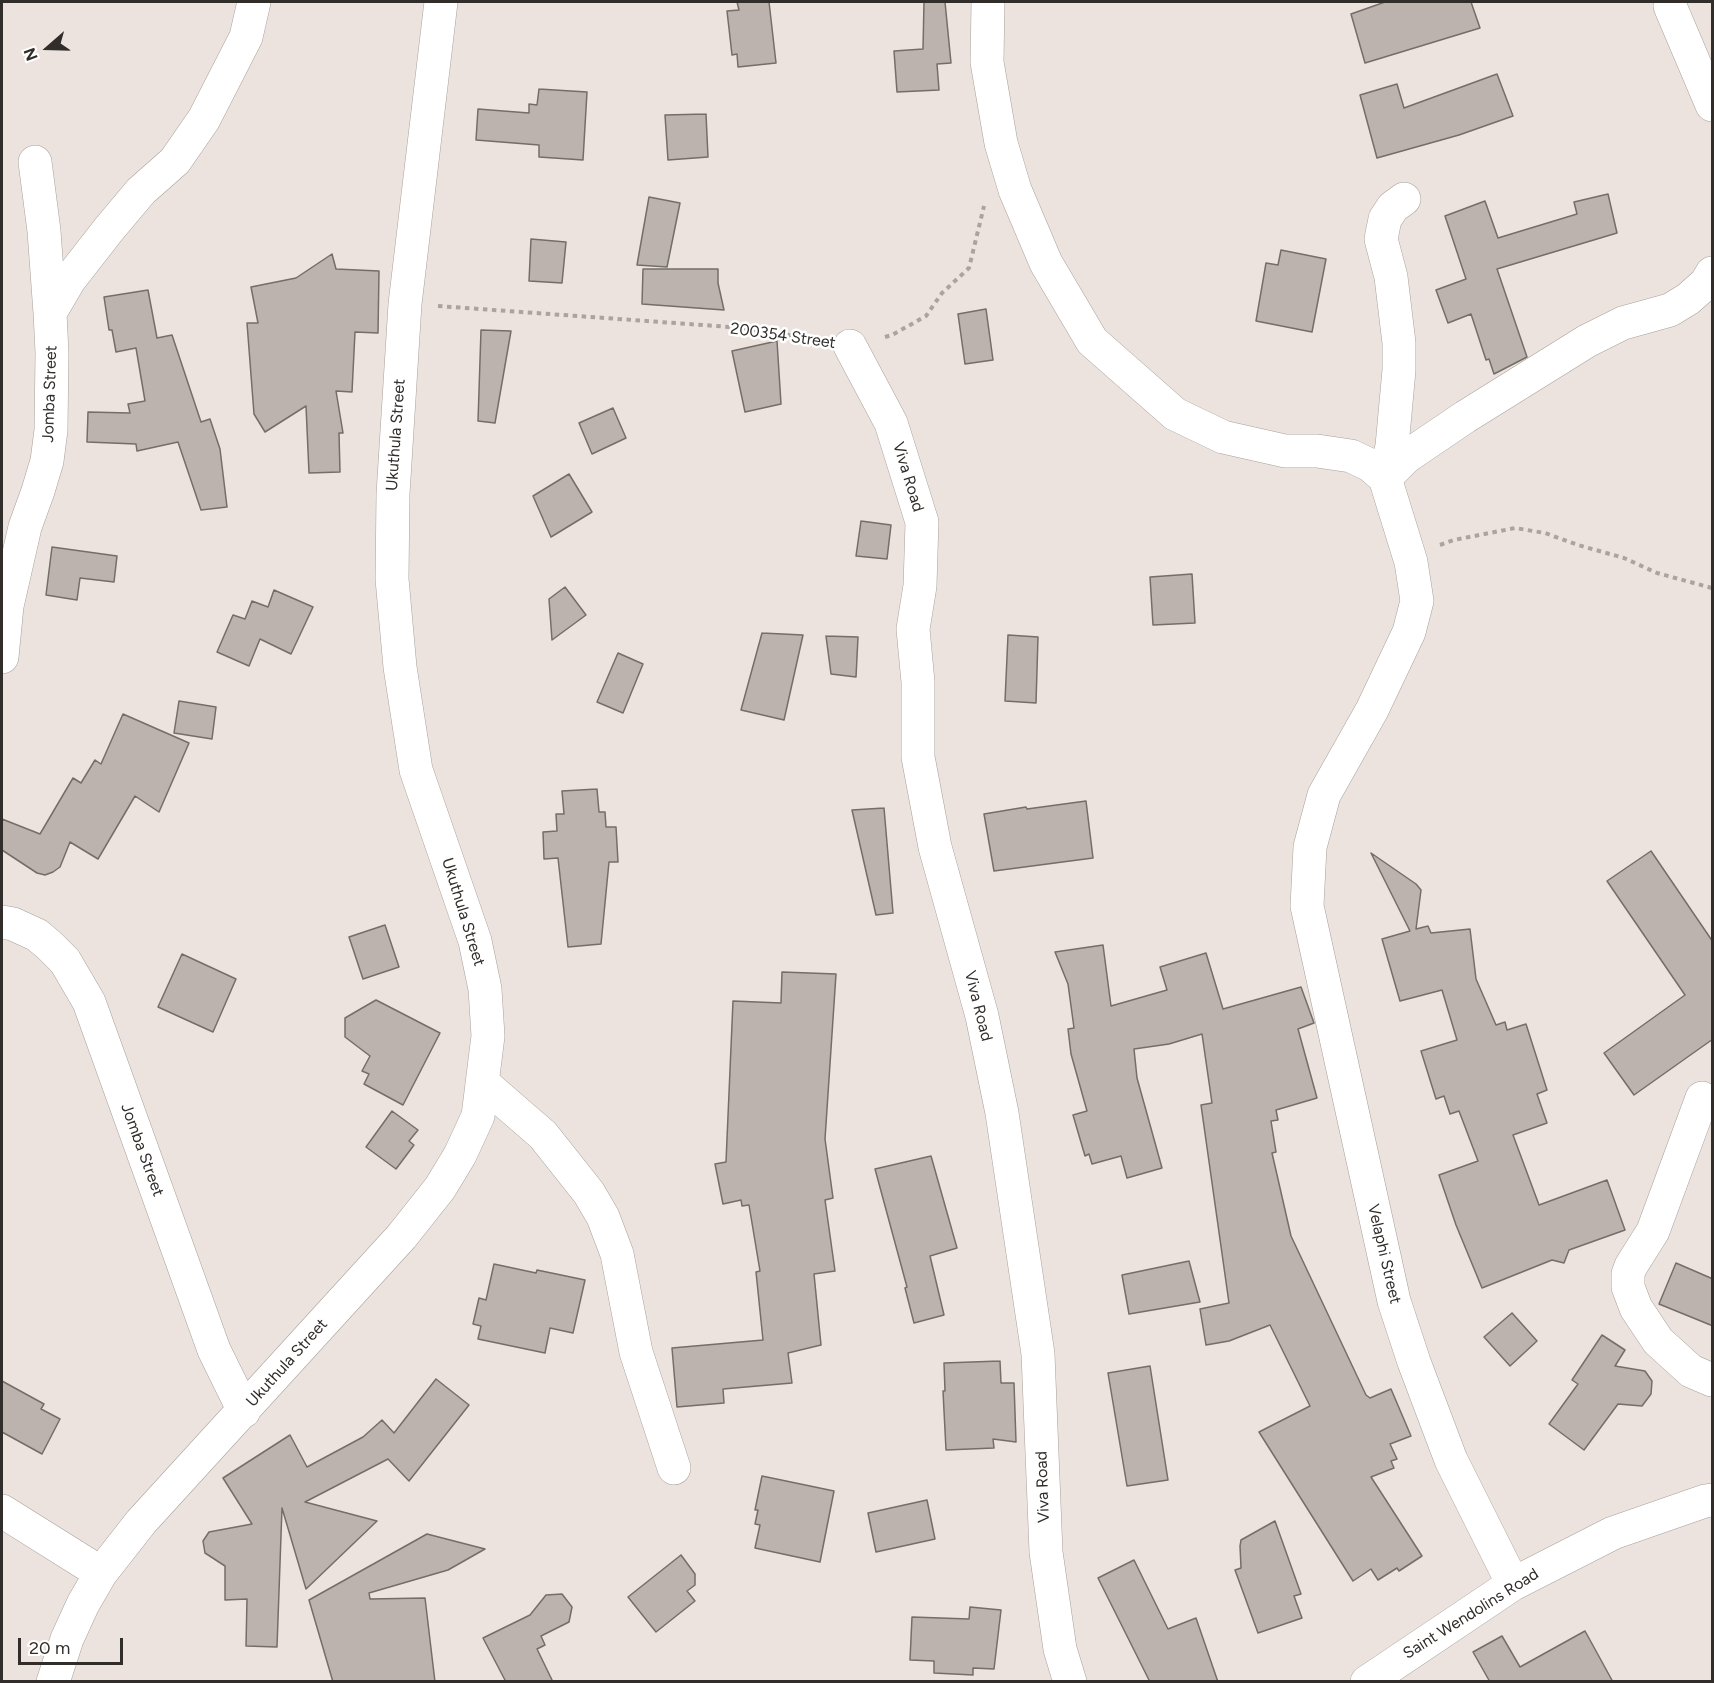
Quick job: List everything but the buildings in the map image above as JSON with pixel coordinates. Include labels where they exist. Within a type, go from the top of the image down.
[{"type":"street","points":[[50,313],[70,279],[109,229],[141,191],[175,160],[204,119],[246,37],[254,2]]},
{"type":"street","name":"Ukuthula Street","points":[[53,1682],[67,1640],[83,1604],[101,1573],[141,1522],[402,1236],[440,1188],[460,1155],[478,1116],[488,1036],[485,989],[475,941],[416,770],[400,667],[392,579],[393,494],[405,304],[441,2]]},
{"type":"street","points":[[988,2],[987,62],[1001,143],[1015,190],[1046,263],[1092,342],[1175,414],[1223,437],[1285,451],[1317,451],[1351,456],[1370,465],[1385,478]]},
{"type":"street","points":[[1670,6],[1713,105]]},
{"type":"street","name":"Jomba Street","points":[[2,657],[7,606],[14,573],[25,527],[39,492],[47,461],[51,430],[50,313],[44,231],[35,162]]},
{"type":"street","points":[[1385,478],[1392,446],[1399,370],[1399,343],[1391,277],[1381,240],[1385,219],[1393,207],[1404,199]]},
{"type":"street","points":[[1385,478],[1406,458],[1465,417],[1587,341],[1623,323],[1670,310],[1688,299],[1706,283],[1713,273]]},
{"type":"street","name":"Viva Road","points":[[850,346],[891,423],[922,522],[920,586],[913,629],[918,682],[918,757],[935,847],[982,1016],[1002,1113],[1038,1354],[1046,1552],[1060,1649],[1070,1682]]},
{"type":"street","name":"Velaphi Street","points":[[1385,478],[1411,562],[1417,601],[1409,632],[1372,710],[1324,795],[1310,847],[1307,906],[1394,1301],[1451,1460],[1513,1584]]},
{"type":"street","name":"Jomba Street","points":[[2,922],[13,924],[37,935],[49,945],[65,961],[89,1002],[214,1350],[244,1411]]},
{"type":"street","points":[[483,1083],[543,1135],[589,1193],[603,1217],[617,1254],[636,1352],[674,1468]]},
{"type":"street","points":[[1702,1098],[1653,1231],[1631,1266],[1628,1274],[1628,1287],[1636,1308],[1658,1341],[1691,1371],[1713,1380]]},
{"type":"street","name":"Saint Wendolins Road","points":[[1367,1682],[1513,1584],[1613,1533],[1713,1500]]},
{"type":"street","points":[[2,1511],[101,1573]]},
{"type":"path","name":"200354 Street","points":[[405,304],[744,328],[832,341],[850,346],[892,335],[926,316],[942,293],[969,268],[984,205]]},
{"type":"path","points":[[1411,562],[1434,547],[1454,540],[1515,528],[1545,532],[1578,545],[1624,558],[1657,573],[1713,588]]}]
